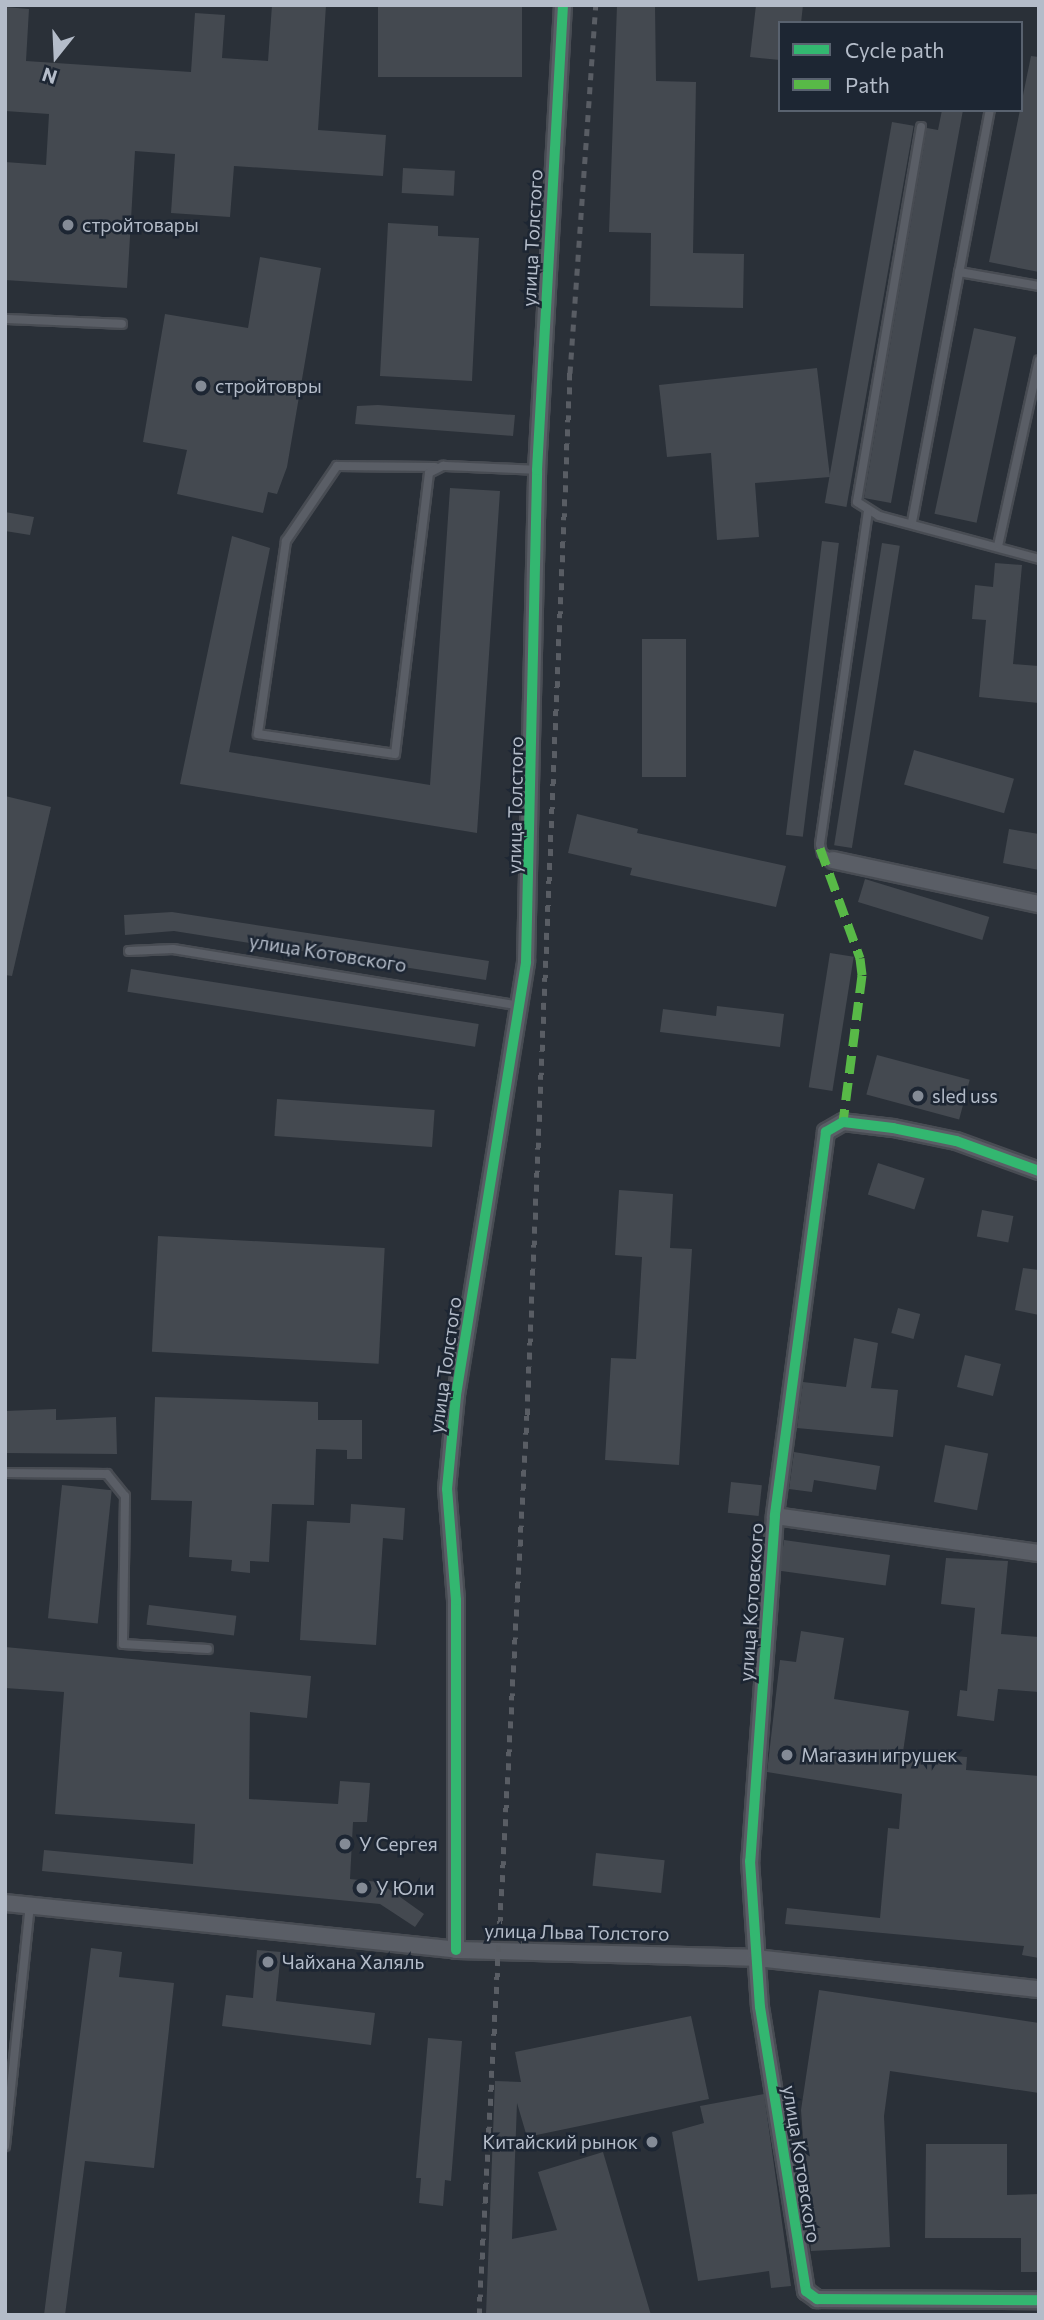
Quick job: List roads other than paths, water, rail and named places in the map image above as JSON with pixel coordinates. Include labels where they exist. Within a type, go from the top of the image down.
[{"type":"street","name":"улица Толстого","points":[[456,1950],[456,1600],[447,1489],[456,1395],[520,1006],[531,879],[537,470],[563,5]]},
{"type":"street","points":[[833,860],[1039,904]]},
{"type":"street","name":"улица Котовского","points":[[1039,1171],[956,1142],[893,1128],[843,1122],[826,1132],[775,1516],[750,1861],[756,1958],[803,2283],[810,2294],[817,2299],[1039,2300]]},
{"type":"street","points":[[775,1516],[1039,1553]]},
{"type":"street","name":"улица Льва Толстого","points":[[5,1903],[456,1950],[756,1958],[1039,1989]]},
{"type":"lane","points":[[912,522],[990,112]]},
{"type":"lane","points":[[921,127],[858,502],[869,512],[1039,559]]},
{"type":"lane","points":[[959,272],[1039,286]]},
{"type":"lane","points":[[5,319],[122,324]]},
{"type":"lane","points":[[998,546],[1039,360]]},
{"type":"lane","points":[[435,467],[429,473],[395,754],[258,734],[286,541],[337,466],[435,467],[537,470]]},
{"type":"lane","points":[[833,860],[822,853],[820,844],[869,512]]},
{"type":"lane","name":"улица Котовского","points":[[129,951],[173,949],[520,1006]]},
{"type":"lane","points":[[5,1473],[107,1474],[125,1496],[123,1643],[208,1649]]},
{"type":"lane","points":[[5,2146],[30,1905]]},
{"type":"railway","points":[[479,2315],[527,1415],[570,373],[596,5]]},
{"type":"place","name":"стройтовары","points":[[68,225]]},
{"type":"place","name":"стройтовры","points":[[201,386]]},
{"type":"place","name":"sled uss","points":[[918,1096]]},
{"type":"place","name":"Магазин игрушек","points":[[787,1755]]},
{"type":"place","name":"У Сергея","points":[[345,1844]]},
{"type":"place","name":"У Юли","points":[[362,1888]]},
{"type":"place","name":"Чайхана Халяль","points":[[268,1962]]},
{"type":"place","name":"Китайский рынок","points":[[652,2142]]}]
